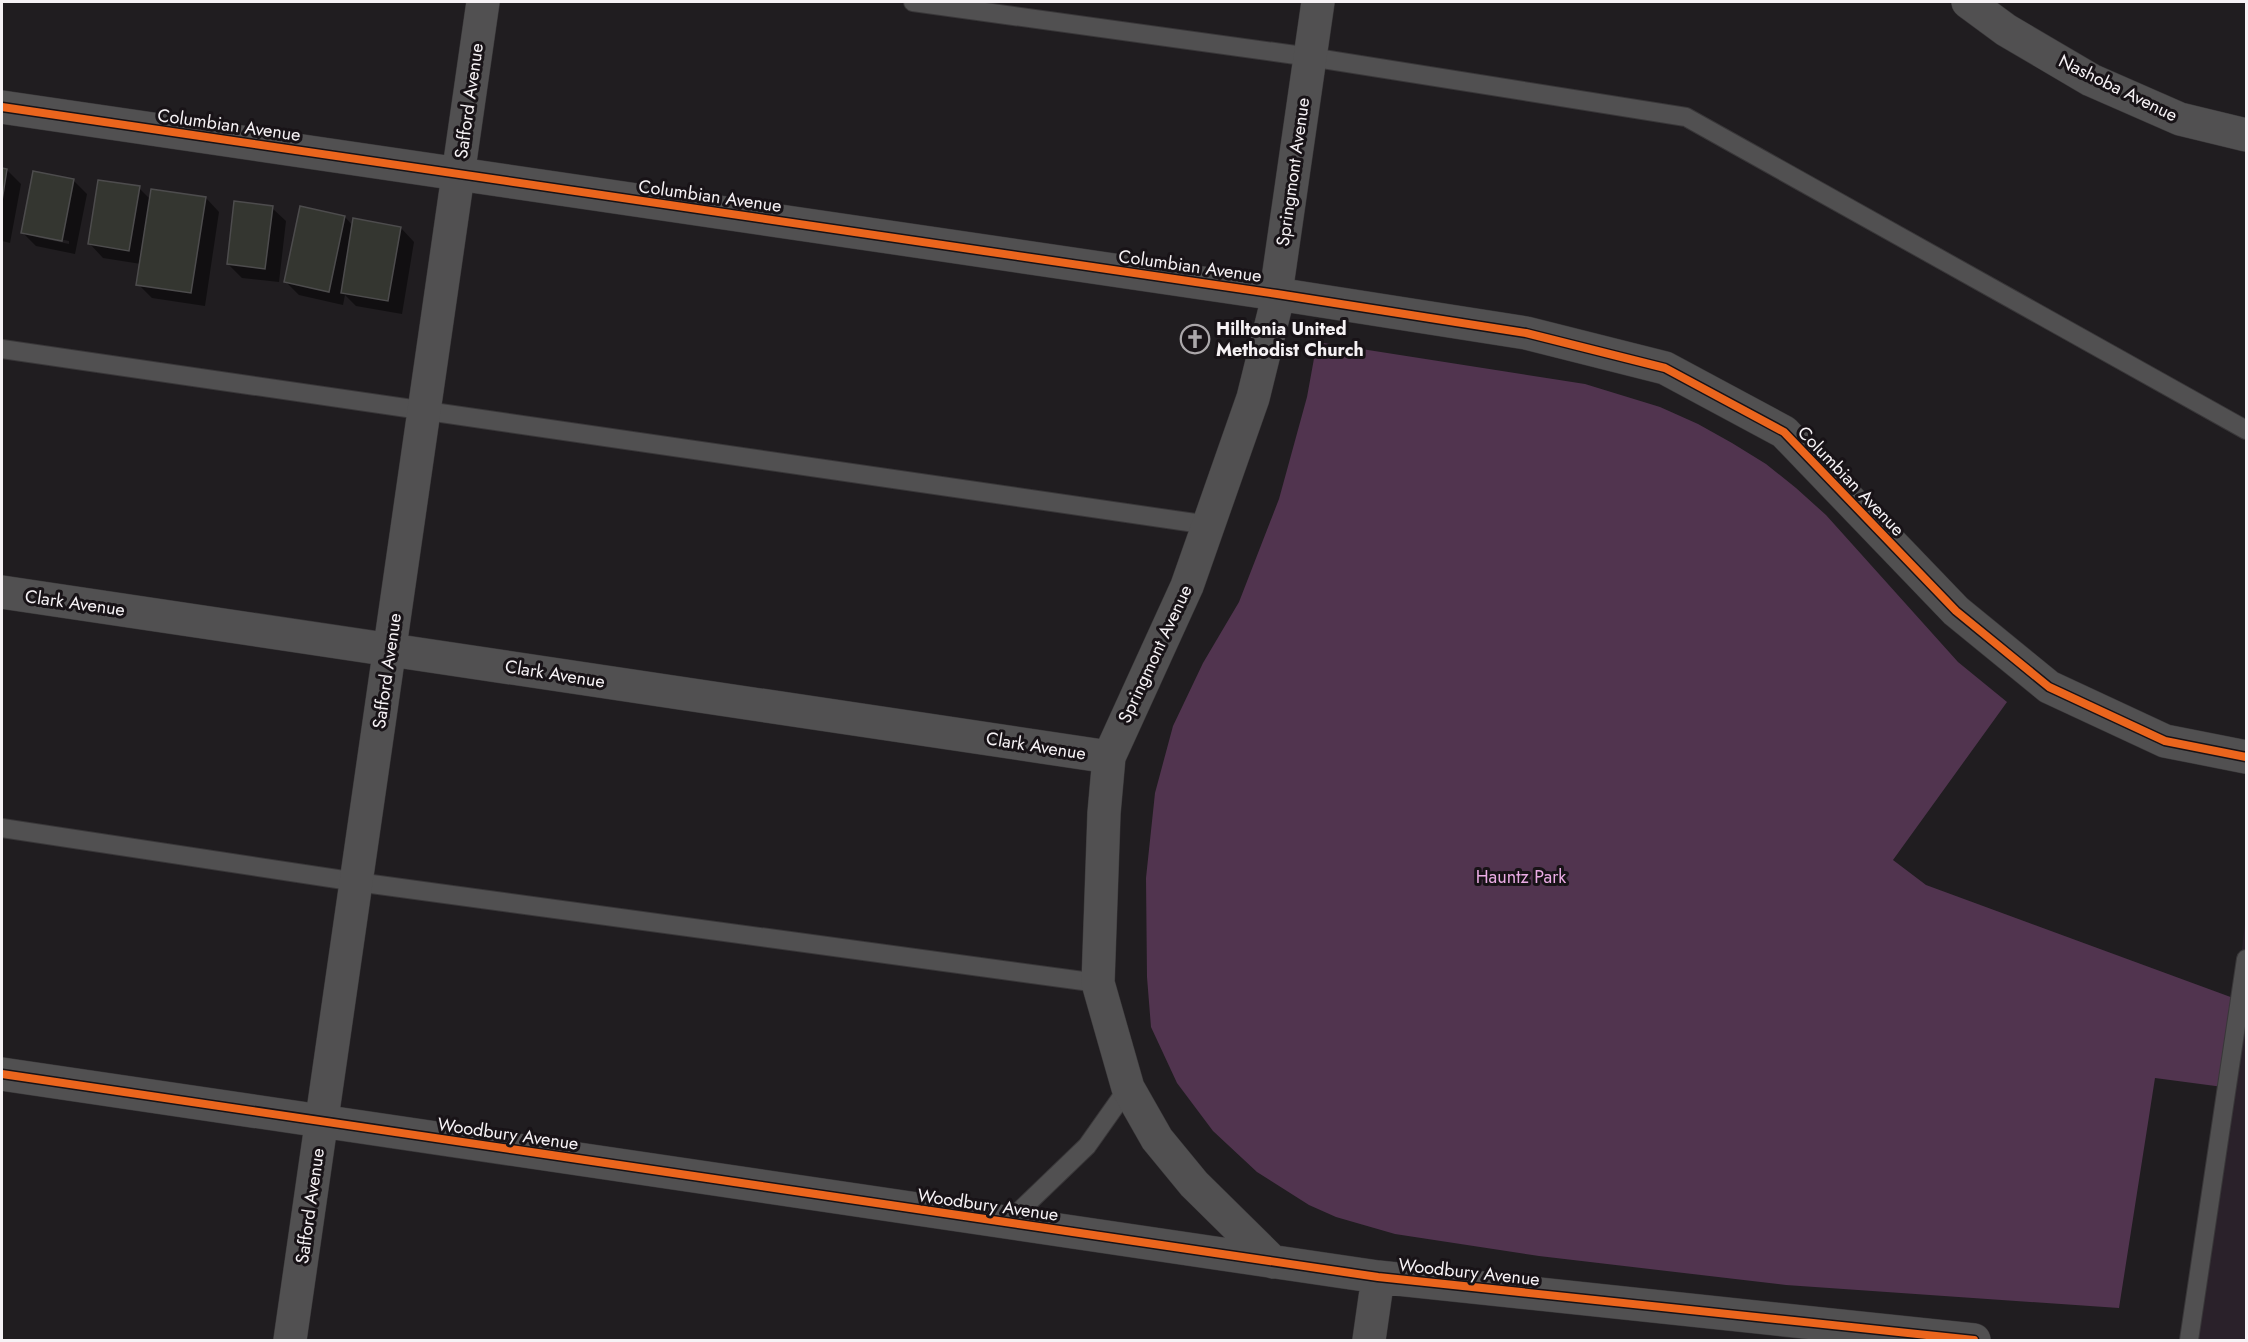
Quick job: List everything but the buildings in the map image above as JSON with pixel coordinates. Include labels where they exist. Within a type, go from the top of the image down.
[{"type":"street","name":"Safford Avenue","points":[[290,1341],[483,2]]},
{"type":"street","name":"Springmont Avenue","points":[[1273,1262],[1194,1184],[1157,1139],[1128,1088],[1098,983],[1104,813],[1109,757],[1187,586],[1253,398],[1277,294],[1318,2]]},
{"type":"street","name":"Nashoba Avenue","points":[[1968,2],[2006,30],[2091,80],[2180,120],[2247,135]]},
{"type":"street","name":"Columbian Avenue","points":[[2,107],[1277,294],[1526,333],[1665,368],[1784,432],[1956,611],[2049,687],[2165,741],[2247,758]]},
{"type":"street","name":"Clark Avenue","points":[[2,592],[1109,757]]},
{"type":"street","name":"Woodbury Avenue","points":[[2,1074],[1378,1277],[1974,1341]]},
{"type":"street","points":[[1369,1341],[1378,1277]]},
{"type":"lane","points":[[913,2],[1310,57],[1686,117],[2247,430]]},
{"type":"lane","points":[[2,349],[1209,525]]},
{"type":"lane","points":[[2,828],[357,882],[1098,983]]},
{"type":"lane","points":[[2189,1341],[2247,959]]},
{"type":"lane","points":[[1007,1223],[1087,1146],[1128,1088]]},
{"type":"shaded area","points":[[2246,915],[2246,1340],[2182,1340],[2236,999]]},
{"type":"green space","name":"Hauntz Park","points":[[1317,342],[1585,384],[1660,407],[1698,424],[1766,464],[1796,488],[1826,515],[1958,662],[2007,702],[1893,860],[1926,885],[2236,999],[2223,1087],[2155,1078],[2119,1308],[1786,1285],[1539,1256],[1395,1234],[1336,1217],[1309,1205],[1257,1172],[1213,1131],[1177,1083],[1151,1027],[1147,977],[1146,878],[1155,793],[1173,726],[1203,663],[1239,602],[1279,499],[1307,397]]},
{"type":"cycle path","points":[[2,107],[1277,294],[1526,333],[1665,368],[1784,432],[1956,611],[2049,687],[2165,741],[2246,757]]},
{"type":"cycle path","points":[[2,1074],[1378,1277],[1974,1340]]},
{"type":"place","name":"Hilltonia United Methodist Church","points":[[1195,339]]}]
